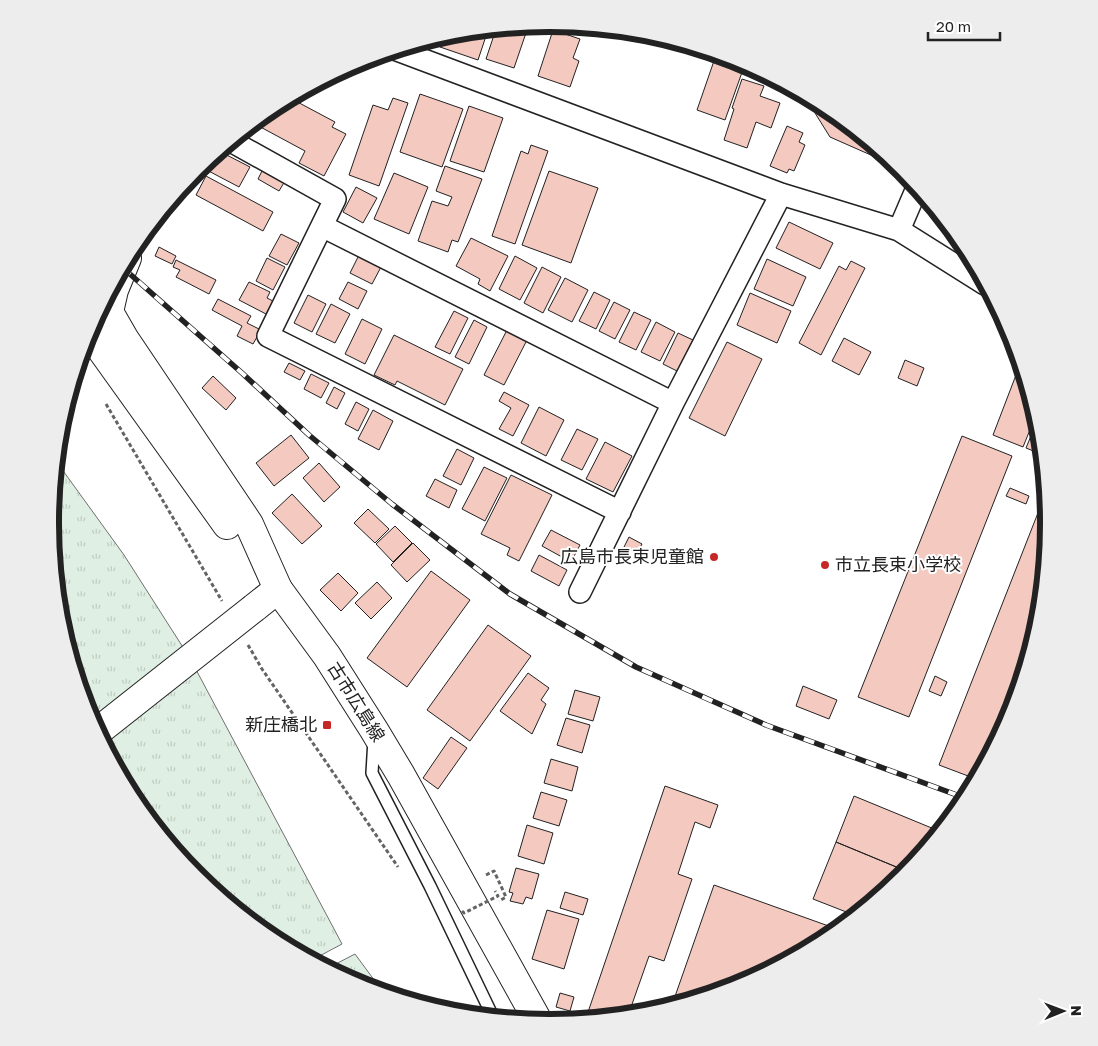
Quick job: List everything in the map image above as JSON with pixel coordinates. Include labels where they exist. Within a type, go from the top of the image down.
[{"type":"main road","points":[[111,302],[109,312],[124,338],[249,524],[278,589]]},
{"type":"main road","points":[[94,340],[238,540],[278,589]]},
{"type":"main road","points":[[103,727],[278,589]]},
{"type":"main road","name":"古市広島線","points":[[278,589],[327,656],[374,730],[534,1013]]},
{"type":"street","points":[[407,54],[781,194],[899,230],[973,277]]},
{"type":"street","points":[[237,145],[335,199],[268,336],[620,512]]},
{"type":"street","points":[[580,592],[673,403],[781,194]]},
{"type":"street","points":[[899,230],[914,195]]},
{"type":"street","points":[[322,226],[673,403]]},
{"type":"lane","points":[[374,730],[372,773],[430,886],[489,1009]]},
{"type":"path","points":[[462,910],[464,914],[498,896],[486,875],[494,871],[506,897],[496,902]]},
{"type":"green space","points":[[62,469],[124,555],[186,652],[100,720],[75,650],[63,587],[58,523]]},
{"type":"green space","points":[[193,664],[342,944],[319,956],[276,931],[226,892],[202,870],[160,822],[141,796],[106,733]]},
{"type":"green space","points":[[355,954],[375,981],[361,976],[335,964]]},
{"type":"building","points":[[552,32],[561,33],[580,39],[573,58],[579,61],[570,87],[538,76]]},
{"type":"building","points":[[526,33],[514,68],[486,59],[494,36]]},
{"type":"building","points":[[486,37],[478,60],[440,47],[441,45],[453,42]]},
{"type":"building","points":[[714,61],[742,72],[725,120],[697,110]]},
{"type":"building","points":[[742,79],[764,86],[760,96],[780,103],[771,128],[756,122],[747,148],[724,140]]},
{"type":"building","points":[[420,94],[463,109],[442,167],[400,152]]},
{"type":"building","points":[[393,98],[408,103],[379,186],[349,175],[373,105],[388,110]]},
{"type":"building","points":[[297,102],[335,122],[332,127],[346,134],[324,176],[299,163],[305,151],[260,127]]},
{"type":"building","points":[[469,106],[503,118],[484,172],[450,161]]},
{"type":"building","points":[[816,111],[822,115],[875,157],[830,137],[815,113]]},
{"type":"building","points":[[787,126],[803,133],[799,142],[805,145],[794,171],[789,169],[787,173],[770,166]]},
{"type":"building","points":[[531,145],[548,151],[515,244],[492,236],[521,151],[528,154]]},
{"type":"building","points":[[226,154],[250,167],[239,187],[208,171]]},
{"type":"building","points":[[445,166],[482,179],[458,242],[452,240],[448,252],[418,241],[432,201],[448,206],[452,197],[436,191]]},
{"type":"building","points":[[263,169],[285,181],[279,191],[258,179]]},
{"type":"building","points":[[549,171],[598,188],[571,263],[522,245]]},
{"type":"building","points":[[394,173],[428,187],[409,234],[374,219]]},
{"type":"building","points":[[206,176],[273,212],[263,231],[196,195]]},
{"type":"building","points":[[356,187],[377,198],[363,223],[343,212]]},
{"type":"building","points":[[789,222],[833,243],[820,269],[776,248]]},
{"type":"building","points":[[281,234],[299,243],[287,265],[269,256]]},
{"type":"building","points":[[471,238],[508,256],[490,291],[478,284],[480,279],[456,266]]},
{"type":"building","points":[[159,247],[176,256],[172,264],[155,256]]},
{"type":"building","points":[[359,255],[381,267],[372,284],[350,273]]},
{"type":"building","points":[[515,256],[537,268],[520,300],[499,289]]},
{"type":"building","points":[[267,258],[285,267],[273,290],[256,281]]},
{"type":"building","points":[[767,259],[806,277],[793,306],[754,289]]},
{"type":"building","points":[[176,260],[216,280],[209,294],[176,277],[180,270],[173,267]]},
{"type":"building","points":[[851,261],[865,268],[821,355],[799,343],[839,266],[846,270]]},
{"type":"building","points":[[542,267],[561,277],[543,313],[524,303]]},
{"type":"building","points":[[565,278],[588,290],[572,322],[548,310]]},
{"type":"building","points":[[249,282],[270,292],[267,298],[273,301],[266,314],[239,300]]},
{"type":"building","points":[[348,282],[367,291],[358,309],[339,299]]},
{"type":"building","points":[[594,292],[610,300],[596,329],[579,321]]},
{"type":"building","points":[[750,293],[791,311],[777,343],[737,325]]},
{"type":"building","points":[[308,295],[326,304],[312,332],[294,323]]},
{"type":"building","points":[[218,299],[251,316],[247,323],[261,330],[253,344],[237,336],[242,326],[212,310]]},
{"type":"building","points":[[614,302],[630,310],[615,339],[599,331]]},
{"type":"building","points":[[331,304],[350,314],[335,343],[316,334]]},
{"type":"building","points":[[454,311],[468,318],[450,354],[435,347]]},
{"type":"building","points":[[634,312],[651,320],[636,350],[619,342]]},
{"type":"building","points":[[362,319],[382,329],[365,364],[345,354]]},
{"type":"building","points":[[474,320],[487,327],[469,364],[455,357]]},
{"type":"building","points":[[656,322],[675,332],[660,361],[641,352]]},
{"type":"building","points":[[507,330],[527,340],[504,385],[484,375]]},
{"type":"building","points":[[678,333],[693,340],[677,371],[663,364]]},
{"type":"building","points":[[394,335],[463,369],[445,405],[397,381],[395,385],[374,375]]},
{"type":"building","points":[[844,338],[871,352],[859,375],[832,361]]},
{"type":"building","points":[[727,342],[762,359],[725,436],[689,418]]},
{"type":"building","points":[[905,360],[924,368],[917,386],[898,378]]},
{"type":"building","points":[[289,363],[305,371],[300,380],[284,372]]},
{"type":"building","points":[[311,374],[329,383],[321,398],[304,389]]},
{"type":"building","points":[[1016,375],[1030,429],[1023,447],[993,435]]},
{"type":"building","points":[[213,376],[236,398],[226,410],[202,388]]},
{"type":"building","points":[[334,387],[345,393],[337,409],[326,403]]},
{"type":"building","points":[[504,392],[529,405],[513,436],[499,429],[511,408],[499,401]]},
{"type":"building","points":[[356,402],[369,409],[358,431],[345,424]]},
{"type":"building","points":[[539,407],[564,420],[546,456],[521,443]]},
{"type":"building","points":[[373,410],[393,421],[379,450],[358,439]]},
{"type":"building","points":[[577,429],[598,439],[582,470],[561,460]]},
{"type":"building","points":[[291,435],[309,458],[274,486],[256,463]]},
{"type":"building","points":[[1031,435],[1034,451],[1026,448]]},
{"type":"building","points":[[962,436],[1012,456],[909,717],[858,697]]},
{"type":"building","points":[[605,442],[632,456],[613,492],[586,479]]},
{"type":"building","points":[[457,449],[474,458],[461,485],[443,476]]},
{"type":"building","points":[[319,463],[340,487],[324,502],[303,478]]},
{"type":"building","points":[[484,467],[507,478],[485,521],[462,509]]},
{"type":"building","points":[[511,475],[552,495],[519,561],[507,555],[510,548],[481,534]]},
{"type":"building","points":[[435,479],[457,490],[449,508],[426,496]]},
{"type":"building","points":[[1010,488],[1029,496],[1026,504],[1006,496]]},
{"type":"building","points":[[292,494],[322,526],[302,544],[272,513]]},
{"type":"building","points":[[368,509],[389,529],[375,543],[354,523]]},
{"type":"building","points":[[1039,510],[1038,555],[1030,619],[1023,650],[1002,711],[969,776],[939,765]]},
{"type":"building","points":[[395,526],[412,543],[393,562],[376,544]]},
{"type":"building","points":[[551,530],[580,545],[571,562],[542,546]]},
{"type":"building","points":[[629,537],[642,544],[637,553],[624,547]]},
{"type":"building","points":[[413,543],[430,560],[407,582],[391,565]]},
{"type":"building","points":[[539,555],[567,570],[559,586],[531,571]]},
{"type":"building","points":[[431,571],[470,600],[407,687],[367,658]]},
{"type":"building","points":[[338,573],[358,593],[341,611],[320,590]]},
{"type":"building","points":[[377,582],[392,598],[371,619],[355,603]]},
{"type":"building","points":[[488,625],[531,656],[470,741],[427,710]]},
{"type":"building","points":[[528,673],[549,688],[541,700],[546,704],[532,734],[500,711]]},
{"type":"building","points":[[935,676],[947,682],[941,696],[929,691]]},
{"type":"building","points":[[803,686],[837,700],[829,719],[796,706]]},
{"type":"building","points":[[575,690],[600,697],[593,721],[568,714]]},
{"type":"building","points":[[566,718],[590,725],[582,753],[557,745]]},
{"type":"building","points":[[451,737],[467,748],[438,789],[423,778]]},
{"type":"building","points":[[551,759],[578,767],[572,791],[544,783]]},
{"type":"building","points":[[665,786],[718,805],[710,828],[695,822],[678,874],[692,879],[664,961],[649,956],[631,1006],[588,1011]]},
{"type":"building","points":[[541,792],[567,800],[559,826],[533,818]]},
{"type":"building","points":[[854,796],[933,828],[898,868],[836,842]]},
{"type":"building","points":[[527,825],[553,833],[544,864],[518,856]]},
{"type":"building","points":[[836,842],[898,868],[847,912],[813,899]]},
{"type":"building","points":[[516,868],[539,874],[532,899],[526,897],[523,904],[510,901],[513,893],[509,892]]},
{"type":"building","points":[[714,885],[829,926],[766,963],[737,976],[675,997]]},
{"type":"building","points":[[565,892],[588,899],[583,915],[560,908]]},
{"type":"building","points":[[547,910],[579,919],[564,969],[532,959]]},
{"type":"building","points":[[560,993],[574,997],[570,1011],[556,1007]]},
{"type":"railway","points":[[128,272],[309,435],[392,504],[510,594],[636,667],[766,725],[957,795]]},
{"type":"place","name":"広島市長束児童館","points":[[714,557]]},
{"type":"place","name":"市立長束小学校","points":[[825,565]]},
{"type":"place","name":"新庄橋北","points":[[327,725]]}]
